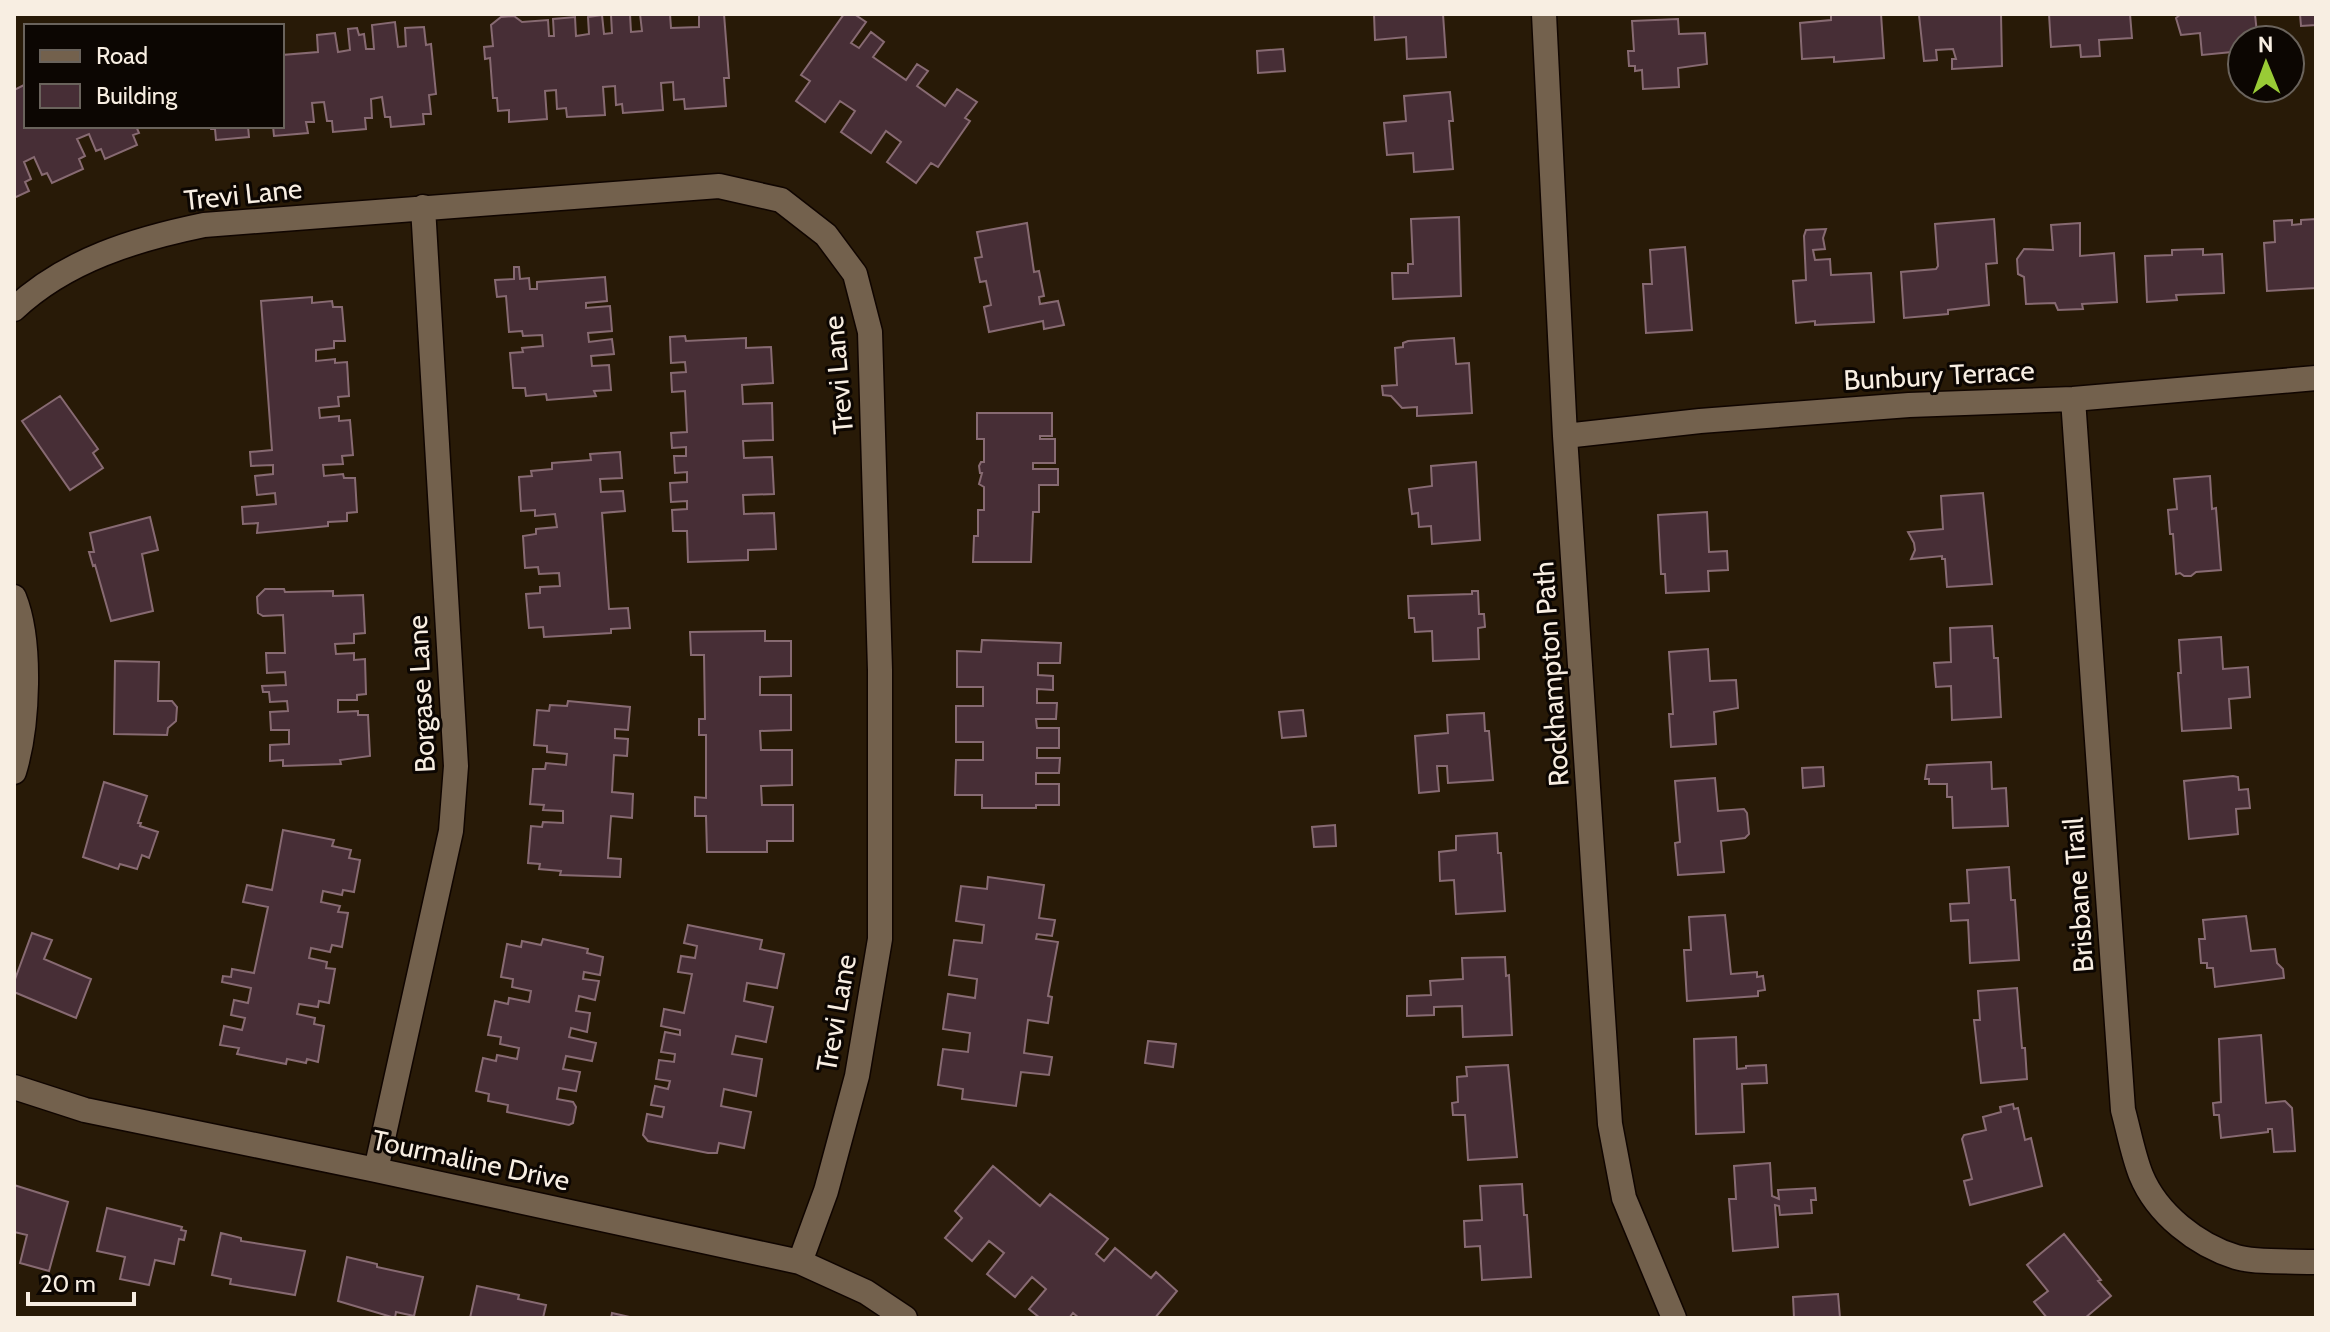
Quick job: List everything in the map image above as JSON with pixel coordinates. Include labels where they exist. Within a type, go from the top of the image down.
[{"type":"street","name":"Rockhampton Path","points":[[1544,14],[1565,436],[1610,1124],[1624,1198],[1674,1318]]},
{"type":"street","name":"Trevi Lane","points":[[14,309],[30,294],[97,254],[160,234],[204,225],[719,186],[781,200],[826,235],[855,274],[870,332],[880,670],[880,939],[857,1076],[826,1191],[800,1262]]},
{"type":"street","name":"Borgase Lane","points":[[376,1170],[451,831],[456,766],[423,207]]},
{"type":"street","name":"Bunbury Terrace","points":[[1565,436],[1700,421],[1894,406],[2073,399],[2316,378]]},
{"type":"street","name":"Brisbane Trail","points":[[2073,399],[2123,1110],[2141,1175],[2153,1200],[2196,1238],[2238,1258],[2316,1262]]},
{"type":"street","points":[[14,597],[26,665],[20,753],[14,772]]},
{"type":"street","name":"Tourmaline Drive","points":[[14,1087],[85,1110],[800,1262],[866,1292],[905,1318]]},
{"type":"building","points":[[630,14],[631,32],[642,31],[640,14],[670,14],[671,28],[699,27],[699,14],[724,14],[729,78],[724,78],[726,106],[685,109],[684,99],[674,100],[673,82],[661,83],[663,110],[623,113],[622,104],[616,105],[615,86],[603,87],[605,115],[567,117],[566,108],[557,109],[556,90],[545,91],[547,119],[509,122],[509,110],[498,111],[497,98],[493,98],[490,58],[485,59],[484,47],[493,46],[491,25],[501,17],[514,16],[522,22],[548,20],[549,36],[554,36],[553,19],[575,17],[576,36],[589,34],[588,17],[602,15],[604,34],[612,33],[611,15]]},
{"type":"building","points":[[844,14],[854,14],[866,22],[851,43],[859,48],[871,32],[884,42],[873,57],[906,80],[917,64],[928,71],[917,86],[945,106],[957,89],[977,102],[965,118],[970,121],[938,167],[931,163],[916,183],[887,162],[901,142],[886,131],[871,153],[841,132],[855,111],[840,101],[825,122],[796,101],[810,81],[801,75]]},
{"type":"building","points":[[1374,14],[1443,14],[1446,57],[1407,59],[1406,37],[1375,40]]},
{"type":"building","points":[[1831,14],[1881,14],[1884,58],[1834,62],[1834,57],[1802,59],[1800,23],[1831,20]]},
{"type":"building","points":[[2001,14],[2002,66],[1952,69],[1952,59],[1956,59],[1953,49],[1936,50],[1937,60],[1924,61],[1919,15]]},
{"type":"building","points":[[2049,14],[2130,14],[2132,38],[2099,40],[2100,56],[2081,57],[2080,45],[2051,47]]},
{"type":"building","points":[[2181,14],[2255,14],[2256,24],[2226,24],[2226,53],[2202,55],[2200,33],[2181,35],[2176,18]]},
{"type":"building","points":[[2300,14],[2316,14],[2316,25],[2301,24]]},
{"type":"building","points":[[1678,19],[1679,34],[1705,33],[1707,64],[1678,68],[1679,87],[1643,89],[1642,70],[1635,71],[1635,66],[1629,66],[1628,51],[1634,51],[1632,21]]},
{"type":"building","points":[[395,22],[398,47],[406,46],[405,28],[424,27],[426,45],[431,44],[436,94],[429,95],[431,114],[423,114],[424,124],[391,127],[390,117],[385,117],[382,97],[371,99],[372,118],[365,118],[366,129],[333,132],[332,121],[327,121],[324,102],[312,103],[314,122],[306,122],[308,133],[274,136],[273,128],[284,128],[284,55],[318,52],[317,35],[335,33],[338,52],[350,50],[348,29],[357,28],[359,35],[364,34],[366,49],[374,49],[372,25]]},
{"type":"building","points":[[1283,49],[1285,71],[1258,73],[1257,51]]},
{"type":"building","points":[[24,85],[24,128],[137,128],[139,133],[133,135],[137,145],[105,159],[101,149],[96,151],[89,134],[77,139],[85,156],[79,159],[83,169],[52,183],[47,173],[42,175],[34,157],[24,162],[31,179],[25,182],[29,191],[14,198],[14,90]]},
{"type":"building","points":[[1450,92],[1453,169],[1414,172],[1413,153],[1387,155],[1384,123],[1406,121],[1404,96]]},
{"type":"building","points":[[248,128],[249,137],[216,140],[215,129],[211,129]]},
{"type":"building","points":[[1459,217],[1461,296],[1393,299],[1392,273],[1408,273],[1408,264],[1413,264],[1411,219]]},
{"type":"building","points":[[1994,219],[1997,263],[1986,264],[1989,305],[1948,310],[1948,314],[1904,318],[1901,272],[1936,269],[1935,224]]},
{"type":"building","points":[[2316,219],[2316,288],[2267,291],[2264,243],[2275,242],[2274,221],[2292,220],[2292,225],[2301,224],[2301,220]]},
{"type":"building","points":[[1027,223],[1034,272],[1039,271],[1044,296],[1039,297],[1040,304],[1058,301],[1064,325],[1044,329],[1043,321],[989,332],[984,307],[991,305],[986,281],[980,282],[975,258],[982,257],[977,232]]},
{"type":"building","points":[[2080,223],[2080,256],[2114,253],[2117,302],[2082,304],[2083,309],[2058,310],[2055,303],[2026,304],[2024,277],[2018,274],[2017,259],[2024,249],[2053,250],[2051,225]]},
{"type":"building","points":[[1826,229],[1823,238],[1825,249],[1813,250],[1815,260],[1830,259],[1831,275],[1871,273],[1874,322],[1796,323],[1793,281],[1806,280],[1804,236],[1806,230]]},
{"type":"building","points":[[1685,247],[1692,330],[1646,333],[1643,284],[1652,284],[1650,250]]},
{"type":"building","points":[[2203,249],[2203,255],[2222,254],[2224,293],[2176,295],[2177,300],[2147,302],[2145,256],[2172,255],[2172,250]]},
{"type":"building","points":[[514,267],[519,267],[520,279],[529,278],[530,289],[537,289],[537,282],[605,277],[607,301],[586,303],[586,308],[610,306],[612,331],[588,333],[589,342],[612,339],[614,354],[591,356],[592,366],[609,365],[611,390],[594,391],[596,396],[547,400],[546,394],[526,396],[525,388],[513,388],[510,353],[523,352],[522,348],[543,346],[542,335],[523,336],[522,331],[509,332],[506,296],[497,297],[495,280],[514,279]]},
{"type":"building","points":[[312,297],[312,303],[332,301],[333,307],[342,307],[345,341],[334,341],[334,348],[316,350],[316,361],[335,359],[335,363],[347,362],[349,396],[338,397],[339,406],[319,408],[320,418],[339,416],[339,421],[350,420],[353,455],[342,456],[343,464],[323,465],[324,476],[343,474],[344,478],[355,478],[357,512],[347,513],[347,521],[328,522],[328,526],[257,533],[258,523],[243,524],[242,507],[276,504],[275,493],[257,495],[255,476],[273,474],[273,465],[251,466],[250,452],[272,450],[261,301]]},
{"type":"building","points":[[685,336],[686,341],[746,338],[746,348],[771,347],[773,383],[742,385],[743,404],[772,403],[773,440],[743,441],[744,458],[772,457],[774,494],[743,495],[744,514],[774,513],[776,549],[748,550],[748,560],[688,562],[687,531],[673,531],[672,510],[687,509],[687,501],[671,502],[670,483],[687,482],[687,472],[675,473],[674,456],[686,456],[686,447],[672,448],[671,433],[687,432],[685,391],[672,392],[671,373],[686,372],[685,362],[671,363],[670,337]]},
{"type":"building","points":[[1454,338],[1456,364],[1469,363],[1472,413],[1417,416],[1417,407],[1402,408],[1391,396],[1383,395],[1382,386],[1397,385],[1395,348],[1403,347],[1403,343],[1408,341]]},
{"type":"building","points":[[60,396],[98,449],[93,453],[103,468],[70,490],[22,421]]},
{"type":"building","points":[[977,413],[1052,413],[1052,436],[1040,436],[1040,439],[1055,439],[1055,463],[1033,463],[1033,469],[1058,469],[1058,485],[1039,485],[1039,512],[1033,512],[1031,562],[973,562],[974,536],[978,536],[978,510],[984,510],[984,487],[979,484],[982,473],[979,466],[984,462],[984,439],[977,439]]},
{"type":"building","points":[[620,452],[622,478],[600,479],[601,492],[623,491],[625,511],[602,513],[609,609],[628,608],[630,628],[611,629],[611,633],[544,637],[543,627],[529,628],[526,594],[540,593],[540,587],[560,586],[559,573],[539,574],[538,567],[525,568],[523,536],[536,534],[536,529],[557,527],[555,514],[535,516],[535,510],[521,511],[519,477],[532,476],[531,471],[552,469],[552,463],[591,460],[590,454]]},
{"type":"building","points":[[1476,462],[1480,540],[1432,544],[1431,526],[1419,527],[1418,513],[1412,514],[1409,489],[1432,486],[1431,466]]},
{"type":"building","points":[[2210,476],[2221,570],[2196,572],[2191,576],[2176,574],[2168,510],[2177,509],[2174,479]]},
{"type":"building","points":[[1983,493],[1992,584],[1947,587],[1945,559],[1942,556],[1911,559],[1915,550],[1908,532],[1943,529],[1941,496]]},
{"type":"building","points":[[1707,512],[1709,552],[1727,551],[1728,570],[1708,571],[1709,591],[1666,593],[1665,574],[1661,574],[1658,515]]},
{"type":"building","points":[[150,517],[158,550],[142,554],[153,611],[111,621],[89,552],[94,552],[90,533]]},
{"type":"building","points":[[265,589],[284,589],[285,592],[333,591],[333,596],[363,595],[365,633],[354,634],[354,643],[335,644],[336,654],[354,653],[354,660],[365,659],[366,694],[357,695],[357,700],[338,700],[338,712],[358,711],[358,715],[368,715],[370,756],[340,760],[341,764],[283,766],[283,760],[270,761],[270,745],[289,744],[289,730],[271,730],[270,712],[288,711],[287,701],[270,702],[269,692],[263,692],[262,686],[286,685],[285,672],[267,673],[266,653],[285,653],[283,615],[263,616],[258,613],[257,597]]},
{"type":"building","points":[[1472,591],[1478,591],[1479,614],[1484,614],[1485,627],[1478,628],[1479,659],[1433,661],[1432,631],[1415,632],[1414,618],[1409,618],[1408,596],[1472,594]]},
{"type":"building","points":[[1992,626],[1994,658],[1998,658],[2001,717],[1952,720],[1951,686],[1936,687],[1934,663],[1951,662],[1950,628]]},
{"type":"building","points":[[765,631],[765,641],[791,641],[791,676],[760,677],[760,695],[791,695],[791,730],[760,731],[761,750],[792,750],[792,785],[761,786],[762,805],[793,805],[793,841],[767,841],[767,852],[707,852],[706,816],[695,816],[695,797],[706,798],[706,735],[699,735],[699,719],[705,719],[704,655],[691,655],[690,632]]},
{"type":"building","points":[[2221,637],[2223,669],[2248,667],[2250,697],[2229,699],[2231,728],[2182,731],[2179,640]]},
{"type":"building","points":[[982,640],[1061,643],[1060,663],[1038,663],[1038,675],[1053,676],[1053,690],[1037,689],[1037,703],[1057,703],[1056,719],[1036,719],[1037,728],[1059,728],[1059,748],[1037,748],[1037,758],[1060,758],[1059,773],[1036,773],[1036,784],[1059,784],[1059,805],[982,808],[982,795],[955,795],[956,760],[983,760],[983,742],[956,742],[956,706],[983,706],[983,687],[957,687],[957,651],[981,652]]},
{"type":"building","points":[[1708,649],[1710,681],[1736,680],[1738,708],[1714,712],[1716,744],[1671,747],[1669,714],[1673,714],[1669,652]]},
{"type":"building","points":[[115,661],[159,662],[158,701],[172,701],[177,707],[176,721],[168,728],[167,735],[114,734]]},
{"type":"building","points":[[568,701],[630,707],[628,730],[615,729],[615,738],[628,739],[627,756],[614,755],[612,792],[633,794],[632,818],[611,816],[608,858],[621,859],[620,877],[560,875],[561,871],[539,869],[540,864],[528,863],[531,826],[542,827],[543,822],[563,823],[563,811],[543,810],[544,805],[530,804],[533,769],[545,769],[546,763],[566,765],[567,754],[547,752],[547,746],[534,745],[537,710],[549,711],[550,705],[567,706]]},
{"type":"building","points":[[1303,710],[1306,736],[1282,738],[1279,712]]},
{"type":"building","points":[[1484,713],[1485,731],[1489,731],[1493,780],[1448,783],[1447,766],[1437,766],[1439,791],[1419,793],[1415,736],[1448,733],[1447,715]]},
{"type":"building","points":[[1991,762],[1992,789],[2006,788],[2008,826],[1953,828],[1952,797],[1947,797],[1947,784],[1929,784],[1929,779],[1925,779],[1927,765]]},
{"type":"building","points":[[1823,767],[1824,786],[1803,788],[1802,768]]},
{"type":"building","points":[[2238,777],[2239,790],[2248,789],[2250,808],[2236,809],[2238,834],[2189,839],[2184,781]]},
{"type":"building","points":[[1715,778],[1718,811],[1744,809],[1749,834],[1745,838],[1721,841],[1724,872],[1678,875],[1675,843],[1680,842],[1675,781]]},
{"type":"building","points":[[104,782],[147,796],[138,823],[158,832],[149,858],[142,855],[137,869],[120,864],[118,869],[83,857]]},
{"type":"building","points":[[1335,825],[1336,846],[1314,847],[1312,827]]},
{"type":"building","points":[[283,830],[334,840],[332,846],[351,850],[349,858],[360,860],[354,892],[343,890],[342,895],[323,891],[321,902],[340,906],[338,912],[348,913],[342,947],[332,945],[330,952],[311,948],[309,958],[327,962],[326,968],[335,969],[329,1003],[319,1001],[318,1007],[299,1004],[297,1014],[315,1018],[314,1024],[324,1026],[318,1062],[287,1059],[286,1064],[237,1054],[239,1048],[220,1045],[224,1026],[242,1030],[245,1018],[231,1015],[234,1000],[248,1003],[251,988],[222,982],[223,976],[231,977],[232,969],[254,973],[268,907],[243,902],[247,885],[272,890]]},
{"type":"building","points":[[1497,833],[1505,911],[1456,914],[1454,880],[1440,881],[1439,852],[1456,850],[1456,836]]},
{"type":"building","points":[[2009,867],[2011,900],[2015,900],[2019,960],[1970,963],[1968,920],[1951,921],[1950,904],[1969,903],[1967,870]]},
{"type":"building","points":[[988,877],[1044,885],[1039,918],[1055,920],[1052,936],[1037,934],[1036,939],[1058,942],[1048,996],[1052,997],[1048,1023],[1028,1020],[1024,1053],[1052,1057],[1049,1075],[1021,1072],[1016,1106],[962,1099],[963,1089],[938,1085],[943,1049],[968,1052],[970,1033],[943,1029],[948,994],[975,998],[977,979],[949,975],[954,940],[982,943],[984,925],[956,921],[961,886],[987,889]]},
{"type":"building","points":[[1725,915],[1731,974],[1757,972],[1757,977],[1763,976],[1765,990],[1758,991],[1758,996],[1687,1001],[1684,950],[1691,950],[1689,917]]},
{"type":"building","points":[[2246,916],[2251,951],[2275,949],[2284,978],[2215,987],[2213,968],[2201,963],[2199,939],[2205,939],[2203,920]]},
{"type":"building","points":[[688,925],[762,940],[760,949],[784,954],[777,988],[747,983],[744,1001],[773,1007],[766,1042],[736,1036],[732,1054],[762,1059],[756,1096],[724,1089],[721,1106],[751,1112],[744,1148],[719,1143],[717,1153],[708,1153],[648,1141],[643,1135],[647,1114],[662,1117],[664,1107],[651,1105],[655,1086],[668,1089],[670,1081],[656,1079],[659,1060],[674,1062],[675,1054],[661,1052],[665,1032],[680,1035],[680,1030],[661,1026],[664,1009],[684,1013],[692,974],[678,972],[681,956],[695,958],[697,946],[684,943]]},
{"type":"building","points":[[32,933],[52,940],[44,959],[91,979],[76,1018],[14,992],[14,982]]},
{"type":"building","points":[[543,939],[588,949],[587,953],[603,957],[600,975],[584,972],[583,979],[599,981],[595,1000],[579,996],[576,1011],[590,1013],[587,1032],[571,1028],[569,1037],[596,1043],[592,1061],[566,1056],[563,1069],[580,1072],[576,1091],[559,1088],[557,1099],[573,1102],[576,1107],[573,1123],[569,1125],[507,1112],[508,1105],[488,1101],[489,1094],[476,1091],[483,1058],[496,1061],[497,1055],[517,1059],[519,1048],[500,1044],[501,1037],[488,1035],[495,1001],[508,1004],[509,998],[529,1002],[531,991],[512,987],[513,979],[501,977],[507,944],[521,947],[522,941],[541,945]]},
{"type":"building","points":[[1505,957],[1512,1035],[1463,1037],[1462,1006],[1434,1007],[1434,1015],[1407,1016],[1407,996],[1431,995],[1430,981],[1463,979],[1462,958]]},
{"type":"building","points":[[2017,988],[2027,1079],[1981,1083],[1974,1020],[1980,1020],[1978,991]]},
{"type":"building","points":[[2261,1035],[2266,1103],[2285,1101],[2292,1108],[2295,1151],[2274,1152],[2272,1129],[2221,1138],[2219,1115],[2214,1115],[2213,1103],[2221,1102],[2219,1039]]},
{"type":"building","points":[[1736,1037],[1737,1069],[1766,1065],[1767,1083],[1742,1084],[1744,1132],[1696,1134],[1694,1039]]},
{"type":"building","points":[[1148,1041],[1176,1044],[1173,1067],[1145,1063]]},
{"type":"building","points":[[1508,1065],[1517,1157],[1468,1160],[1465,1115],[1453,1115],[1452,1103],[1458,1102],[1457,1077],[1467,1076],[1466,1067]]},
{"type":"building","points":[[2013,1104],[2014,1109],[2018,1108],[2025,1140],[2031,1138],[2042,1186],[1970,1205],[1964,1181],[1972,1179],[1962,1139],[1964,1135],[1986,1130],[1983,1117],[2001,1112],[2000,1107]]},
{"type":"building","points":[[1770,1163],[1772,1196],[1779,1199],[1778,1190],[1815,1188],[1816,1200],[1811,1200],[1812,1213],[1780,1215],[1779,1206],[1775,1205],[1778,1247],[1733,1251],[1729,1199],[1736,1199],[1734,1166]]},
{"type":"building","points":[[993,1166],[1040,1206],[1050,1194],[1108,1239],[1096,1254],[1104,1261],[1115,1248],[1151,1278],[1156,1272],[1177,1291],[1155,1318],[1079,1318],[1073,1313],[1069,1318],[1040,1318],[1029,1309],[1046,1289],[1032,1277],[1015,1297],[987,1274],[1004,1253],[989,1241],[972,1261],[945,1238],[962,1218],[955,1211]]},
{"type":"building","points":[[1522,1184],[1531,1277],[1482,1280],[1480,1246],[1465,1247],[1464,1221],[1482,1220],[1480,1186]]},
{"type":"building","points":[[14,1185],[68,1202],[49,1271],[20,1263],[27,1235],[14,1232]]},
{"type":"building","points":[[107,1208],[182,1227],[181,1230],[186,1231],[184,1240],[179,1239],[174,1264],[155,1260],[149,1285],[120,1279],[125,1257],[97,1251]]},
{"type":"building","points":[[221,1233],[241,1238],[241,1241],[305,1251],[295,1295],[230,1284],[231,1279],[212,1275]]},
{"type":"building","points":[[2064,1234],[2111,1296],[2085,1318],[2047,1318],[2034,1302],[2048,1291],[2027,1265]]},
{"type":"building","points":[[347,1257],[423,1277],[414,1316],[396,1312],[395,1318],[338,1301]]},
{"type":"building","points":[[477,1286],[519,1295],[518,1299],[546,1305],[543,1318],[470,1318]]},
{"type":"building","points":[[1838,1294],[1840,1318],[1794,1318],[1793,1297]]},
{"type":"building","points":[[612,1313],[634,1318],[611,1318]]}]
